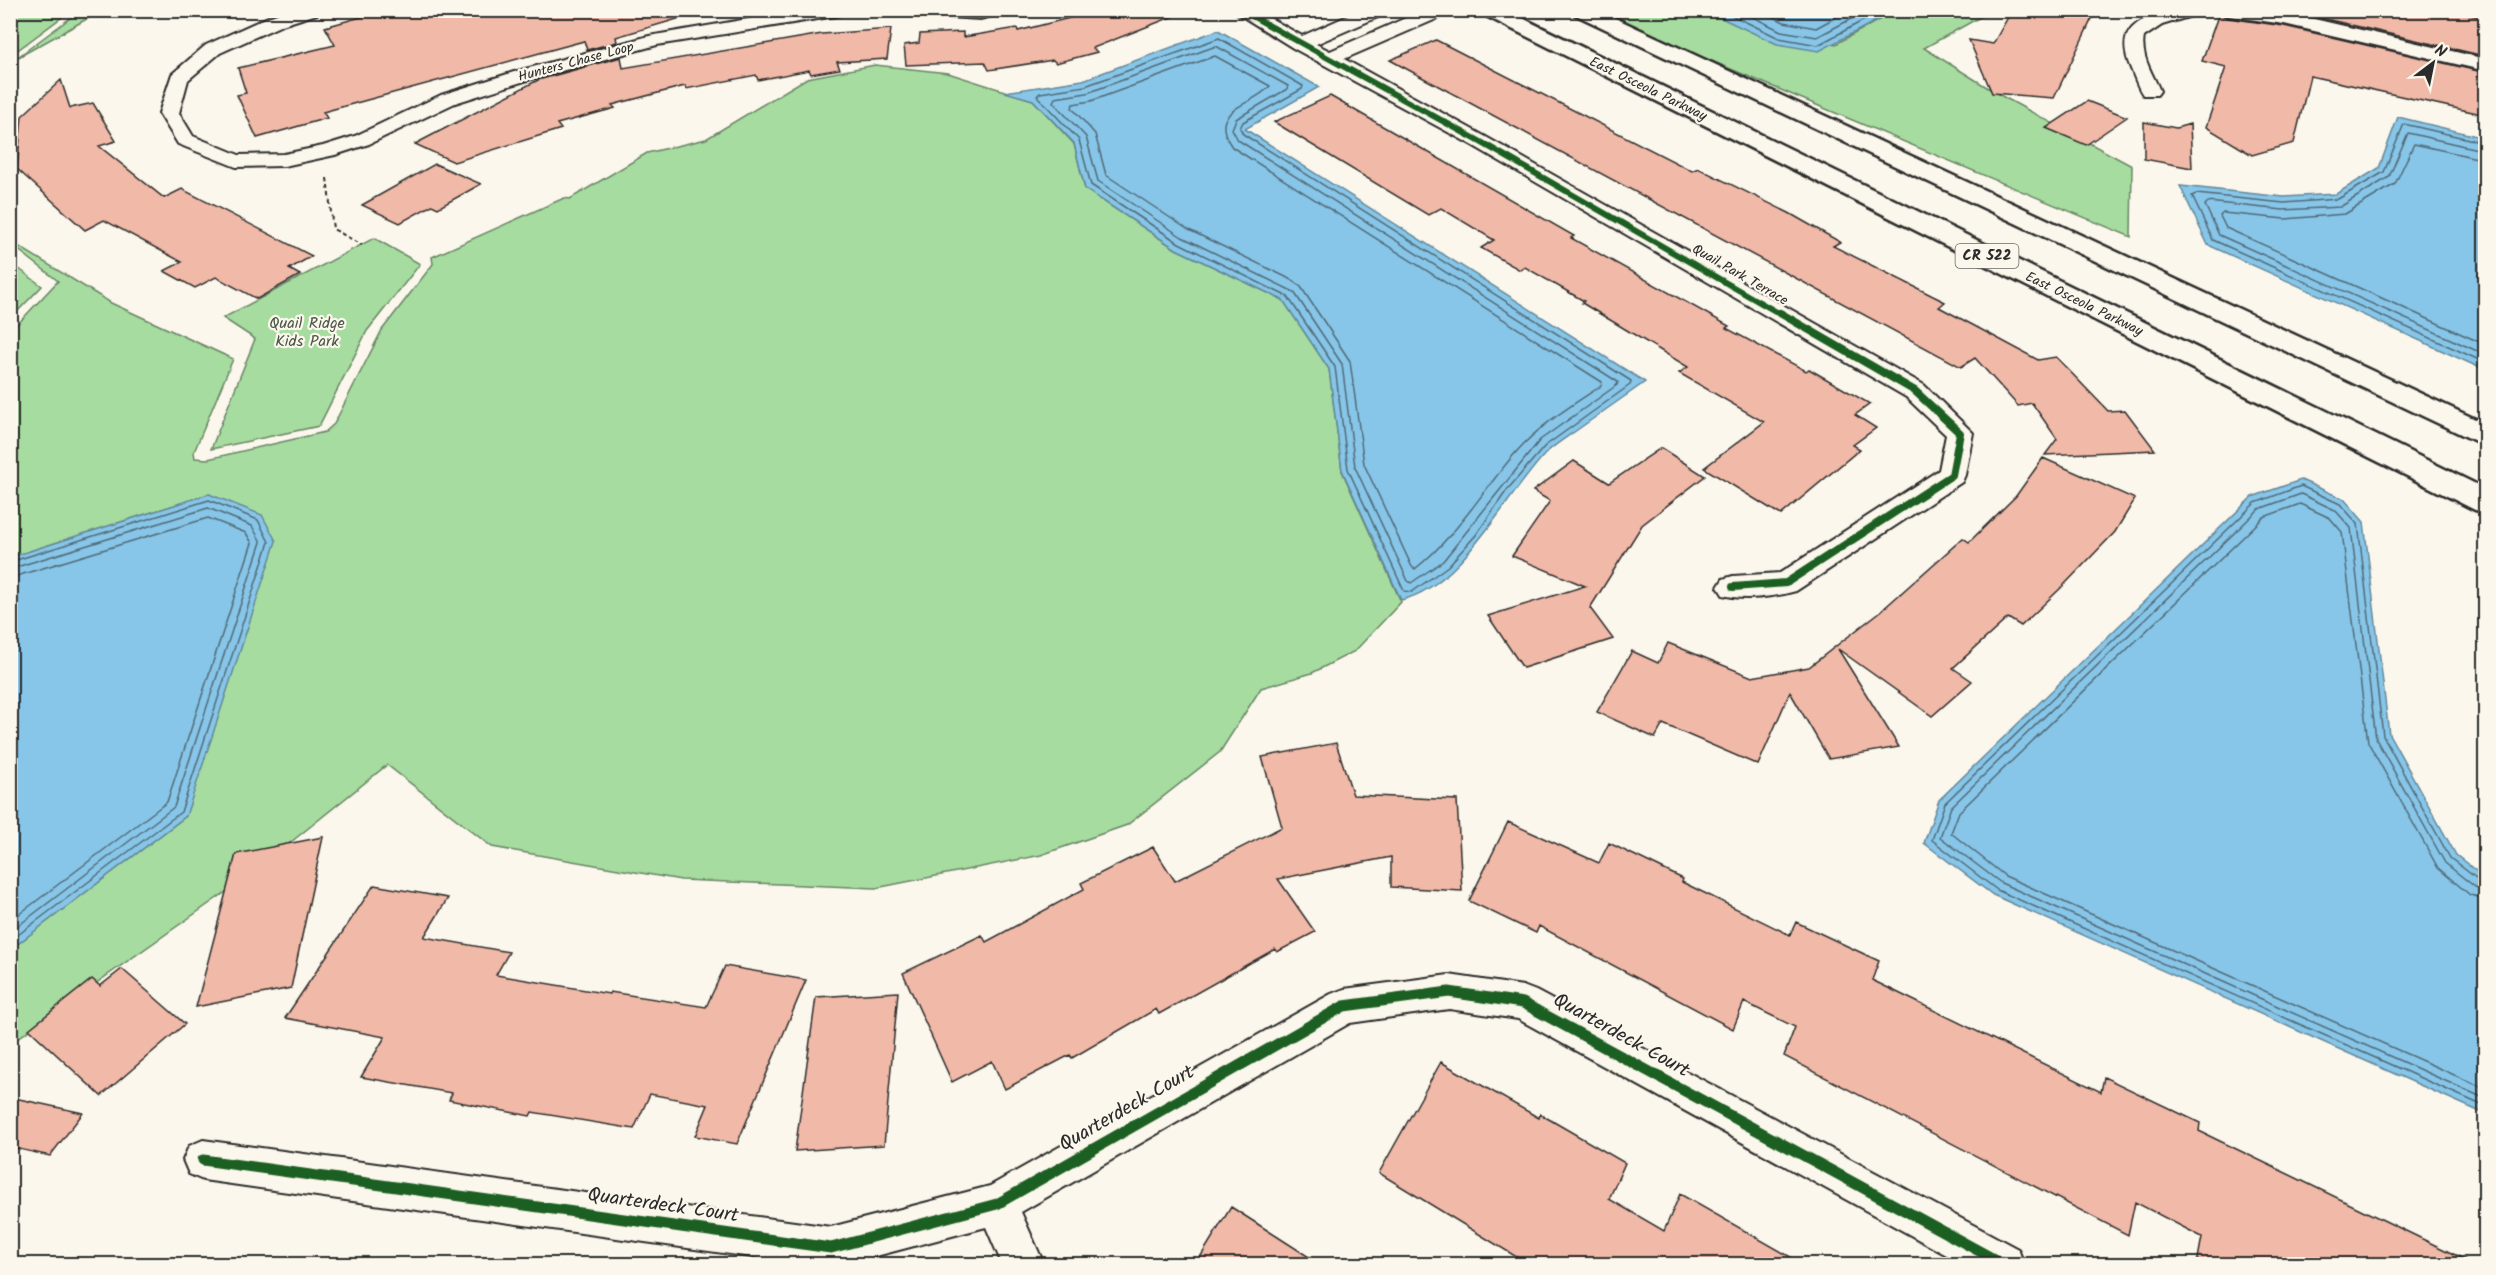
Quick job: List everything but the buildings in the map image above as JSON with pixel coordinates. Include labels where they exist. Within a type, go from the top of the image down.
[{"type":"main road","name":"East Osceola Parkway","points":[[1489,10],[2486,502]]},
{"type":"main road","points":[[1581,10],[2486,436]]},
{"type":"street","name":"Hunters Chase Loop","points":[[310,10],[275,21],[213,49],[179,78],[170,113],[184,140],[236,161],[284,160],[328,152],[362,140],[448,99],[521,76],[656,40],[836,10]]},
{"type":"street","points":[[932,10],[980,13],[993,10]]},
{"type":"street","name":"Quail Park Terrace","points":[[1241,10],[1479,141],[1915,391],[1960,433],[1952,475],[1786,583],[1733,587]]},
{"type":"street","points":[[1300,44],[1378,10]]},
{"type":"street","points":[[1327,59],[1441,10]]},
{"type":"street","points":[[2150,91],[2133,45],[2138,33],[2158,18],[2191,10]]},
{"type":"street","points":[[2229,10],[2284,18],[2486,65]]},
{"type":"street","points":[[327,178],[328,152]]},
{"type":"street","name":"Quarterdeck Court","points":[[203,1160],[831,1248],[997,1204],[1344,1006],[1449,992],[1523,1003],[2002,1264]]},
{"type":"street","points":[[997,1204],[1023,1264]]},
{"type":"path","points":[[327,178],[333,229],[362,245]]},
{"type":"green space","points":[[11,10],[70,10],[70,11],[11,55]]},
{"type":"green space","points":[[81,10],[101,11],[15,59]]},
{"type":"green space","points":[[1598,11],[1706,11],[1721,17],[1836,44],[1895,11],[1991,11],[1924,48],[1998,94],[2132,166],[2131,237],[1664,41]]},
{"type":"green space","points":[[875,65],[948,73],[1033,100],[1074,144],[1085,189],[1176,249],[1283,300],[1329,369],[1342,471],[1401,602],[1355,651],[1312,673],[1261,688],[1220,752],[1127,825],[1041,855],[876,888],[681,880],[492,847],[387,765],[250,875],[11,1043],[11,949],[186,816],[209,494],[11,557],[11,331],[58,281],[10,241],[111,303],[233,359],[194,452],[195,458],[208,459],[325,432],[334,424],[382,330],[433,264],[432,257],[564,198],[570,199],[647,153],[706,139],[807,78]]},
{"type":"green space","name":"Quail Ridge Kids Park","points":[[374,238],[420,264],[367,331],[319,426],[211,449],[255,339],[223,318]]},
{"type":"green space","points":[[10,262],[42,286],[11,318],[10,318]]},
{"type":"water","points":[[1706,11],[1895,11],[1819,51],[1777,44]]},
{"type":"water","points":[[1218,30],[1319,87],[1245,129],[1645,382],[1547,452],[1463,559],[1444,577],[1423,591],[1401,600],[1342,470],[1329,369],[1283,300],[1176,249],[1085,189],[1074,143],[1033,100],[1005,92],[1083,80]]},
{"type":"water","points":[[2398,117],[2485,138],[2485,370],[2208,245],[2180,186],[2284,197],[2336,194],[2379,168]]},
{"type":"water","points":[[2301,480],[2344,499],[2364,522],[2389,734],[2456,855],[2485,878],[2485,1114],[1993,895],[1924,843],[1939,800],[2252,497]]},
{"type":"water","points":[[209,494],[262,515],[276,541],[186,816],[11,949],[11,557]]},
{"type":"cycle path","points":[[1241,10],[1479,141],[1915,391],[1960,433],[1952,475],[1786,583],[1733,587]]},
{"type":"cycle path","points":[[203,1160],[831,1248],[997,1204],[1344,1006],[1449,992],[1523,1003],[2003,1264]]}]
